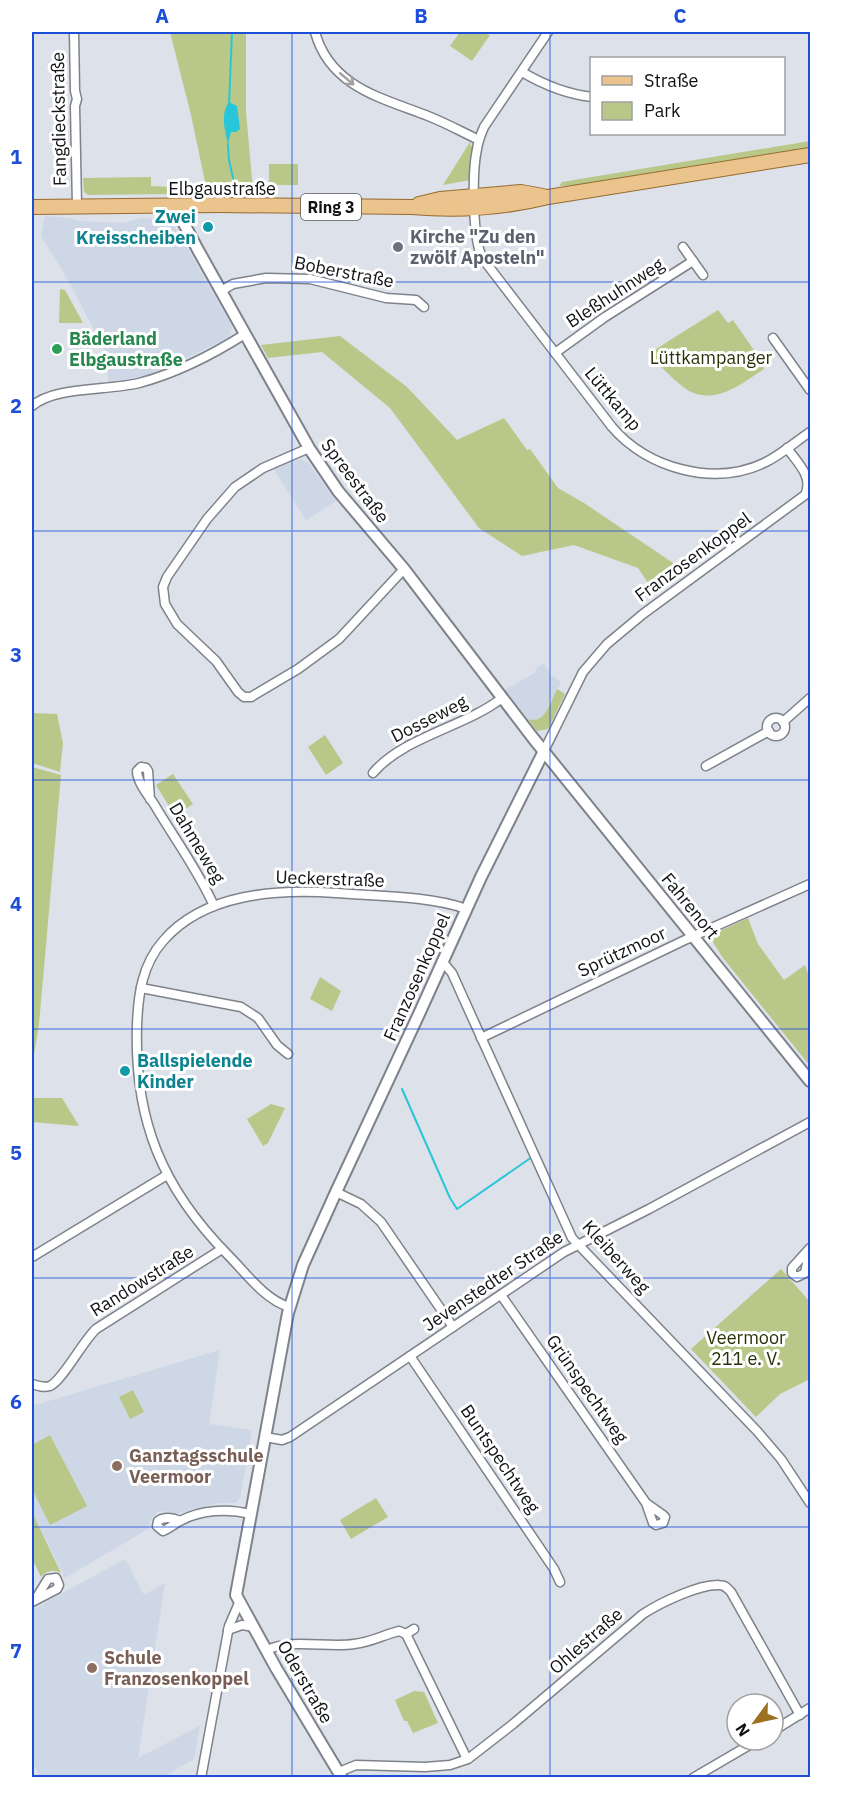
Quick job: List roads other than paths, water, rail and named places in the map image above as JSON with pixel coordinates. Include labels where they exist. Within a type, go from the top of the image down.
[{"type":"main road","name":"Elbgaustraße","points":[[32,207],[412,207],[434,200],[521,204],[548,197],[810,155]]},
{"type":"street","name":"Fangdieckstraße","points":[[74,32],[77,99],[75,106],[77,206]]},
{"type":"street","points":[[315,32],[332,64],[358,88],[479,140]]},
{"type":"street","name":"Lüttkamp","points":[[548,32],[484,126],[479,140],[475,160],[475,202],[481,254],[621,437],[641,452],[660,462],[682,469],[705,473],[727,473],[763,463],[810,432]]},
{"type":"street","points":[[522,72],[543,84],[590,97]]},
{"type":"street","name":"Spreestraße","points":[[180,206],[181,218],[185,226],[309,448],[338,491],[404,569],[544,751]]},
{"type":"street","name":"Bleßhuhnweg","points":[[683,247],[703,275]]},
{"type":"street","name":"Bleßhuhnweg","points":[[555,353],[605,317],[693,261]]},
{"type":"street","name":"Boberstraße","points":[[221,291],[233,284],[249,280],[301,278],[319,280],[386,298],[416,300],[424,307]]},
{"type":"street","points":[[32,406],[50,395],[117,387],[165,375],[197,361],[245,334]]},
{"type":"street","points":[[773,338],[810,390]]},
{"type":"street","points":[[309,448],[253,474],[235,487],[222,501],[165,582],[163,599],[171,617],[216,661],[238,692],[244,697],[251,697],[298,669],[339,639],[404,569]]},
{"type":"street","name":"Franzosenkoppel","points":[[201,1778],[228,1630],[231,1617],[239,1603],[236,1591],[289,1307],[303,1265],[466,909],[583,672],[607,644],[632,623],[808,495],[807,478],[787,448]]},
{"type":"street","name":"Dosseweg","points":[[373,773],[379,765],[395,754],[487,709],[502,698]]},
{"type":"street","points":[[706,766],[769,731],[768,725],[772,720],[778,719],[783,722],[810,698]]},
{"type":"street","name":"Fahrenort","points":[[544,751],[810,1081]]},
{"type":"street","name":"Dahmeweg","points":[[150,798],[214,906]]},
{"type":"street","name":"Sprützmoor","points":[[481,1038],[810,884]]},
{"type":"street","name":"Ueckerstraße","points":[[289,1307],[271,1298],[222,1249],[192,1214],[167,1175],[151,1136],[140,1089],[137,1044],[141,988],[147,964],[163,940],[182,924],[214,906],[262,894],[298,892],[433,901],[450,903],[466,909]]},
{"type":"street","name":"Kleiberweg","points":[[442,961],[452,973],[572,1238],[757,1431],[786,1467],[810,1503]]},
{"type":"street","points":[[141,988],[241,1007],[258,1018],[277,1045],[288,1054]]},
{"type":"street","name":"Jevenstedter Straße","points":[[265,1437],[282,1440],[290,1437],[564,1252],[810,1122]]},
{"type":"street","points":[[32,1257],[167,1175]]},
{"type":"street","points":[[336,1192],[361,1204],[381,1222],[453,1327]]},
{"type":"street","name":"Randowstraße","points":[[32,1384],[45,1387],[54,1383],[84,1341],[96,1329],[222,1249]]},
{"type":"street","name":"Grünspechtweg","points":[[501,1295],[646,1503]]},
{"type":"street","name":"Buntspechtweg","points":[[410,1356],[554,1569],[560,1582]]},
{"type":"street","points":[[180,1521],[224,1510],[238,1510],[250,1514]]},
{"type":"street","name":"Ohlestraße","points":[[341,1775],[356,1765],[425,1767],[450,1765],[467,1759],[478,1753],[643,1614],[665,1601],[716,1585],[725,1586],[731,1592],[800,1715]]},
{"type":"street","name":"Oderstraße","points":[[239,1603],[341,1775]]},
{"type":"street","points":[[228,1630],[242,1625],[254,1627]]},
{"type":"street","points":[[406,1634],[414,1629]]},
{"type":"street","points":[[267,1650],[282,1644],[338,1646],[375,1641],[399,1631],[406,1634],[467,1759]]},
{"type":"street","points":[[785,1724],[810,1708]]},
{"type":"street","points":[[693,1778],[737,1752]]},
{"type":"water","points":[[229,102],[237,106],[240,129],[231,132],[228,144],[224,117]]},
{"type":"waterway","points":[[229,105],[232,32]]},
{"type":"waterway","points":[[228,144],[234,182]]},
{"type":"waterway","points":[[402,1089],[457,1209],[532,1157]]},
{"type":"place","name":"Zwei Kreisscheiben","points":[[208,227]]},
{"type":"place","name":"Kirche \"Zu den zwölf Aposteln\"","points":[[398,247]]},
{"type":"place","name":"Bäderland Elbgaustraße","points":[[57,349]]},
{"type":"place","name":"Ballspielende Kinder","points":[[125,1071]]},
{"type":"place","name":"Ganztagsschule Veermoor","points":[[117,1466]]},
{"type":"place","name":"Schule Franzosenkoppel","points":[[92,1668]]},
{"type":"park label","name":"Lüttkampanger","points":[[711,358]]},
{"type":"park label","name":"Veermoor 211 e. V.","points":[[746,1348]]}]
